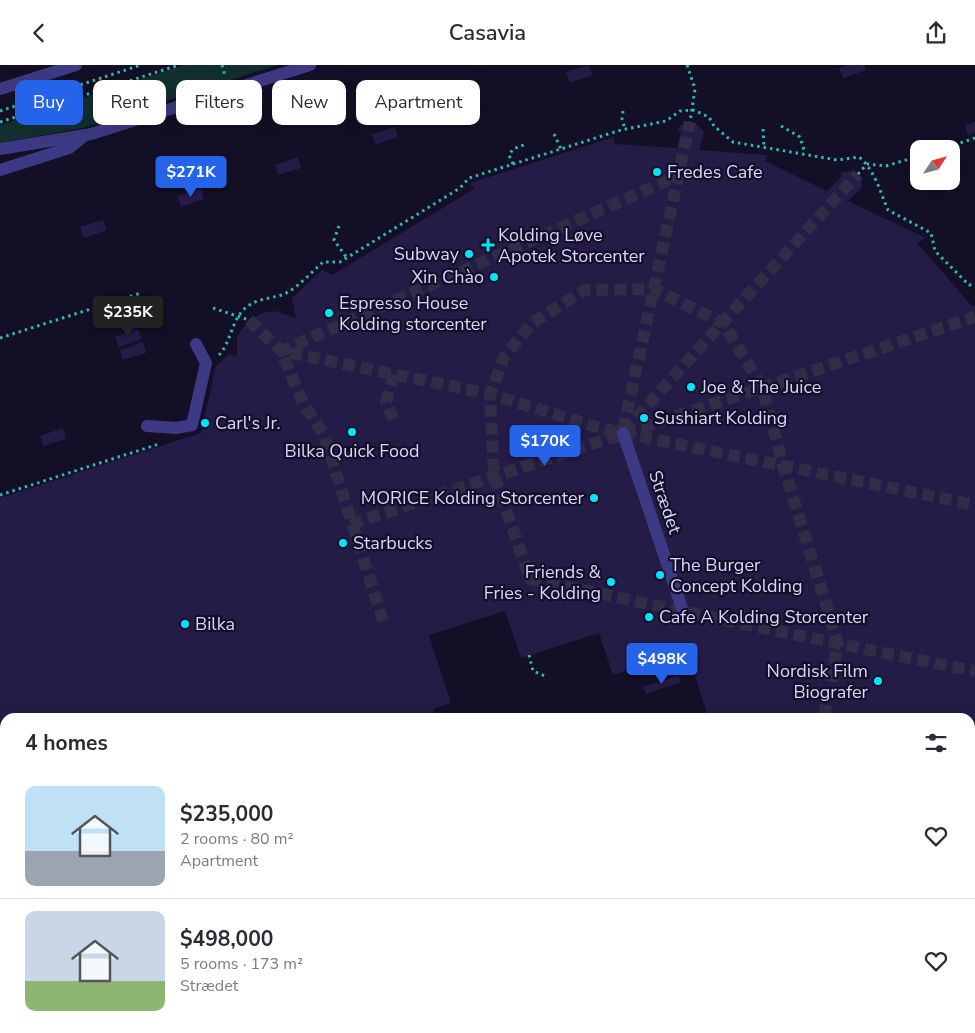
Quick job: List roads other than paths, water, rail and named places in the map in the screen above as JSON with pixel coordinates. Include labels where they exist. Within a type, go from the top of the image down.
[{"type":"street","points":[[0,89],[76,65]]},
{"type":"street","points":[[0,149],[86,135],[310,65]]},
{"type":"street","points":[[0,170],[69,148],[86,135]]},
{"type":"street","points":[[147,426],[176,428],[192,425],[206,363],[196,344]]},
{"type":"street","name":"Strædet","points":[[623,433],[683,611]]},
{"type":"tunnel","points":[[623,430],[690,122]]},
{"type":"tunnel","points":[[624,431],[858,174]]},
{"type":"tunnel","points":[[383,621],[324,435],[303,403],[281,351],[678,176]]},
{"type":"tunnel","points":[[654,289],[723,323],[762,387],[783,465],[838,644],[530,579],[494,475],[490,394],[504,357],[532,323],[585,290],[654,289]]},
{"type":"tunnel","points":[[351,524],[975,317]]},
{"type":"tunnel","points":[[249,320],[281,351],[490,394],[593,426],[623,433],[975,505]]},
{"type":"tunnel","points":[[394,374],[386,402],[394,421]]},
{"type":"tunnel","points":[[825,713],[838,644]]},
{"type":"tunnel","points":[[838,644],[975,671]]},
{"type":"place","name":"Fredes Cafe","points":[[657,172]]},
{"type":"place","name":"Kolding Løve Apotek Storcenter","points":[[488,245]]},
{"type":"place","name":"Subway","points":[[469,254]]},
{"type":"place","name":"Xin Chào","points":[[494,277]]},
{"type":"place","name":"Espresso House Kolding storcenter","points":[[329,313]]},
{"type":"place","name":"Joe & The Juice","points":[[691,387]]},
{"type":"place","name":"Sushiart Kolding","points":[[644,418]]},
{"type":"place","name":"Carl's Jr.","points":[[205,423]]},
{"type":"place","name":"Bilka Quick Food","points":[[352,432]]},
{"type":"place","name":"MORICE Kolding Storcenter","points":[[594,498]]},
{"type":"place","name":"Starbucks","points":[[343,543]]},
{"type":"place","name":"The Burger Concept Kolding","points":[[660,575]]},
{"type":"place","name":"Friends & Fries - Kolding","points":[[611,582]]},
{"type":"place","name":"Cafe A Kolding Storcenter","points":[[649,617]]},
{"type":"place","name":"Bilka","points":[[185,624]]},
{"type":"place","name":"Nordisk Film Biografer","points":[[878,681]]}]
